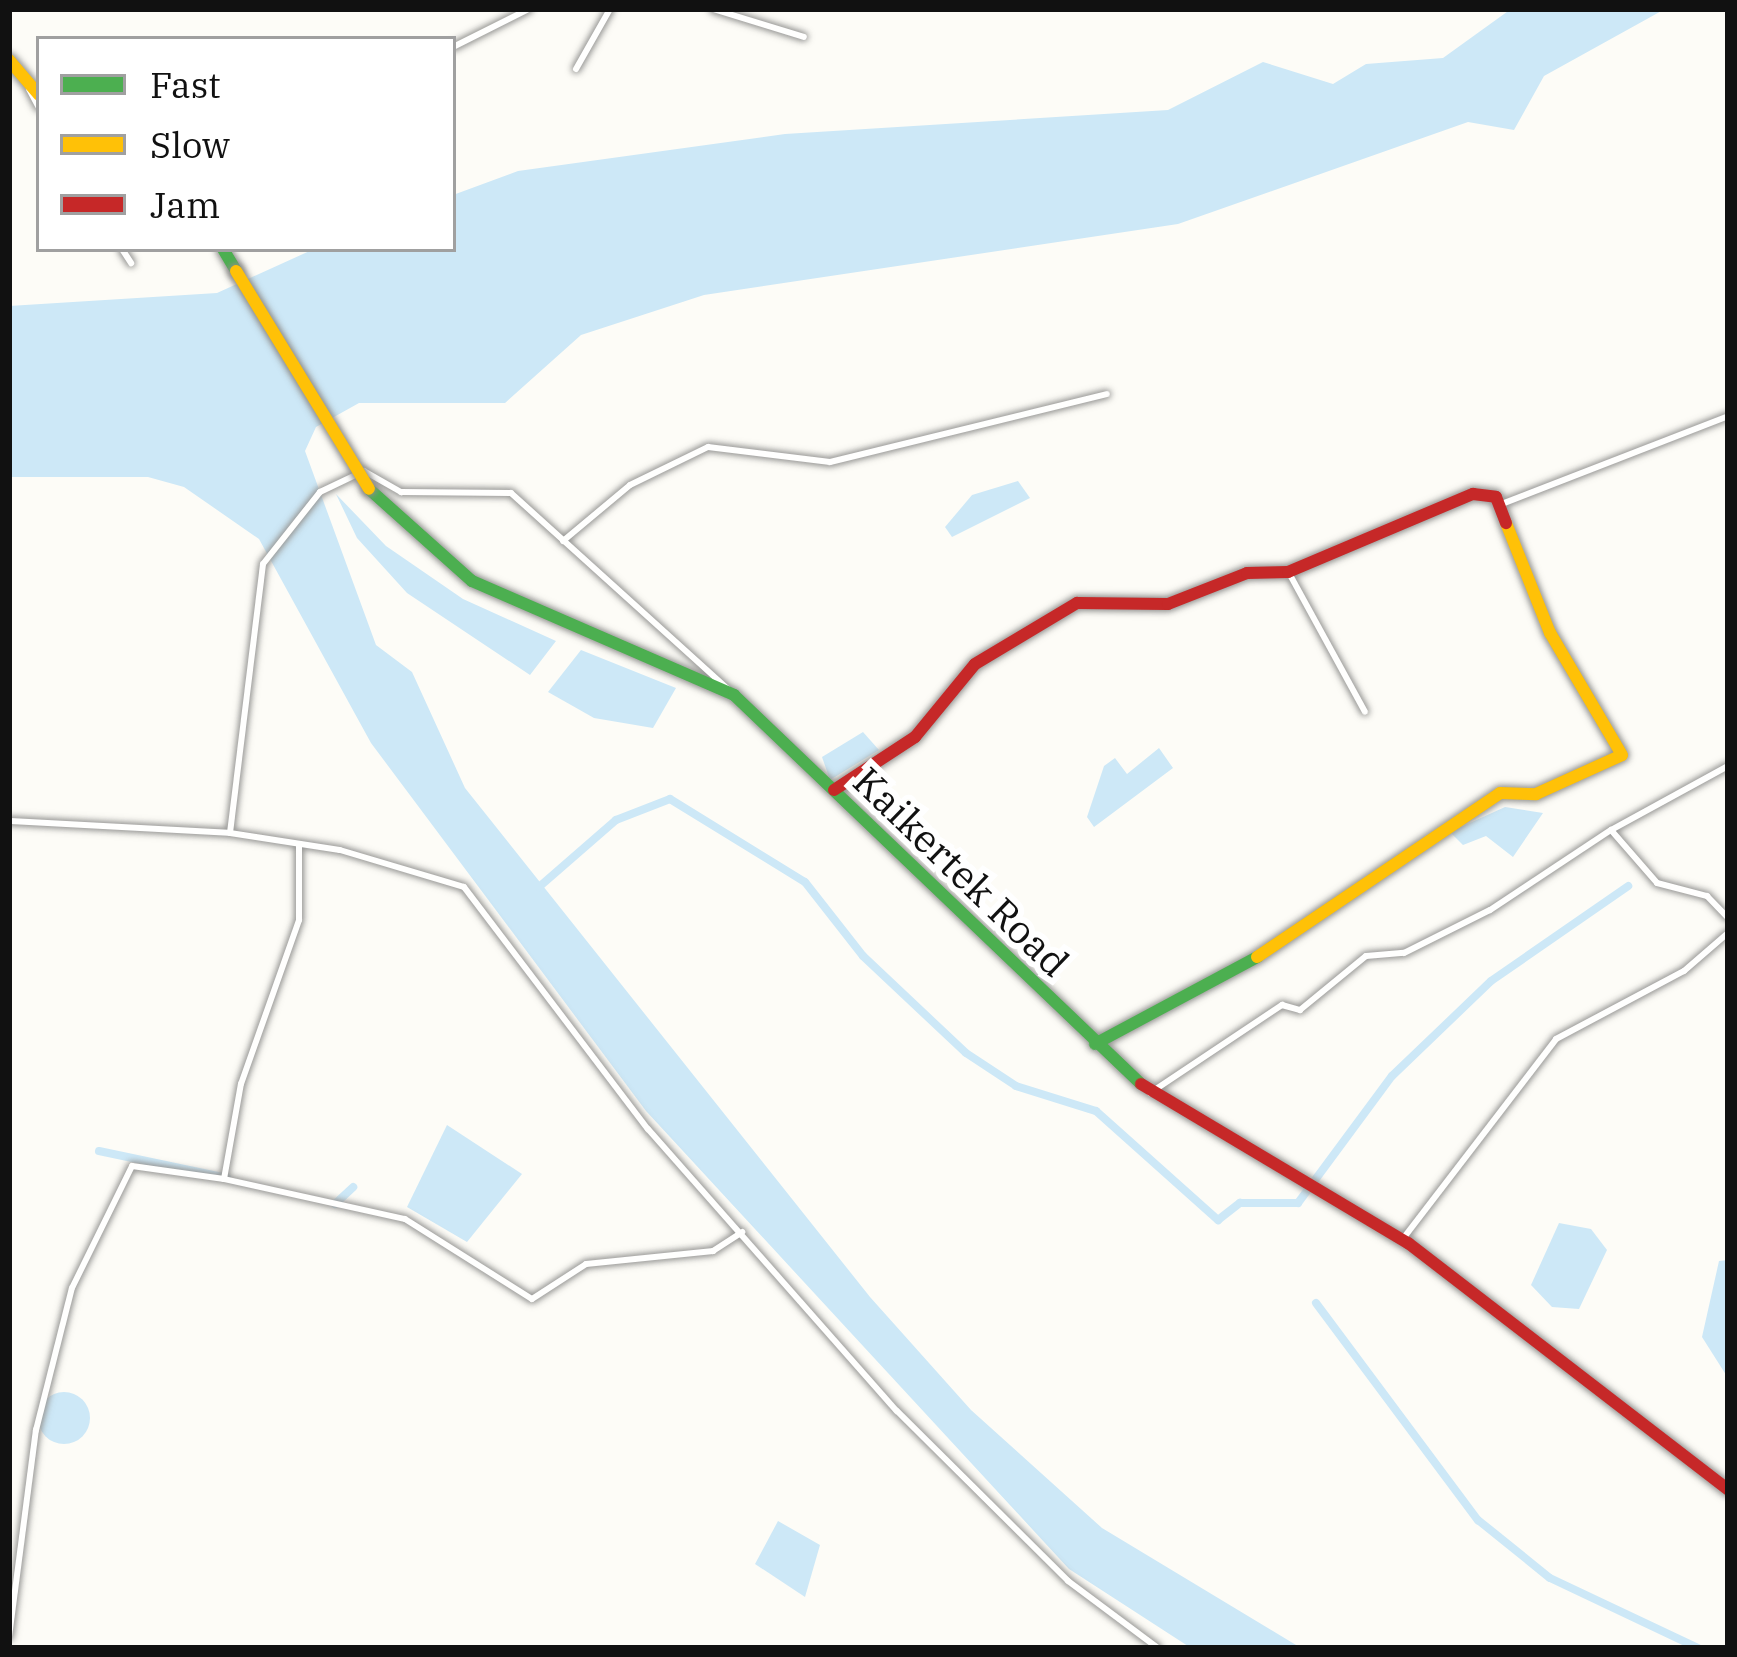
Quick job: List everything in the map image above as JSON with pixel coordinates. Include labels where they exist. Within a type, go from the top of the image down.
[{"type":"main road","points":[[9,60],[34,92]]},
{"type":"main road","name":"Kaikertek Road","points":[[226,252],[369,489],[472,581],[734,694],[1150,1093],[1402,1240],[1728,1489]]},
{"type":"main road","points":[[834,790],[915,737],[975,664],[1077,603],[1168,604],[1246,573],[1288,572],[1490,491],[1550,633],[1622,755],[1536,794],[1500,793],[1267,952],[1095,1044]]},
{"type":"street","points":[[456,46],[529,9]]},
{"type":"street","points":[[576,69],[610,9]]},
{"type":"street","points":[[712,9],[804,37]]},
{"type":"street","points":[[124,252],[131,263]]},
{"type":"street","points":[[563,541],[630,485],[708,447],[830,462],[1107,394]]},
{"type":"street","points":[[1499,505],[1728,416]]},
{"type":"street","points":[[230,833],[263,564],[320,493],[373,470],[401,491],[505,491],[734,694]]},
{"type":"street","points":[[1288,572],[1365,712]]},
{"type":"street","points":[[1150,1093],[1282,1005],[1300,1010],[1366,956],[1403,953],[1490,910],[1611,830],[1728,766]]},
{"type":"street","points":[[9,820],[230,833],[299,844],[464,887],[742,1232],[897,1411],[1068,1581],[1158,1648]]},
{"type":"street","points":[[1611,830],[1657,883],[1707,896],[1728,918]]},
{"type":"street","points":[[225,1177],[242,1084],[296,936],[299,844]]},
{"type":"street","points":[[1402,1240],[1556,1039],[1684,970],[1728,933]]},
{"type":"street","points":[[9,1637],[36,1430],[85,1256],[132,1166],[225,1177],[405,1219],[532,1299],[586,1264],[713,1251],[742,1232]]},
{"type":"water","points":[[1511,9],[1665,9],[1544,76],[1514,130],[1468,122],[1178,224],[704,295],[581,335],[505,403],[359,403],[316,427],[305,451],[376,645],[412,672],[465,788],[870,1297],[971,1410],[1102,1528],[1301,1648],[1191,1648],[1069,1569],[646,1111],[371,743],[259,539],[184,487],[148,477],[9,477],[9,306],[217,293],[307,252],[456,252],[456,194],[518,171],[785,134],[1168,110],[1263,62],[1333,84],[1366,64],[1443,58]]},
{"type":"water","points":[[1018,481],[1030,498],[952,537],[945,527],[972,495]]},
{"type":"water","points":[[336,494],[386,546],[463,599],[556,641],[530,675],[407,593],[357,538]]},
{"type":"water","points":[[581,650],[676,688],[653,728],[594,718],[548,692]]},
{"type":"water","points":[[863,732],[879,750],[830,780],[822,757]]},
{"type":"water","points":[[1159,748],[1173,768],[1094,827],[1087,817],[1104,766],[1115,758],[1127,774]]},
{"type":"water","points":[[1505,807],[1543,813],[1513,857],[1486,836],[1463,845],[1450,832]]},
{"type":"water","points":[[447,1125],[522,1174],[467,1242],[407,1207]]},
{"type":"water","points":[[1559,1223],[1591,1229],[1607,1250],[1579,1309],[1552,1307],[1531,1285]]},
{"type":"water","points":[[1728,1260],[1728,1378],[1702,1337],[1719,1261]]},
{"type":"water","points":[[64,1392],[82,1400],[90,1418],[82,1436],[64,1444],[46,1436],[38,1418],[46,1400]]},
{"type":"water","points":[[778,1521],[820,1545],[805,1597],[755,1564]]},
{"type":"waterway","points":[[539,887],[616,820],[670,799],[805,882],[863,956],[966,1053],[1016,1086],[1096,1111],[1218,1220],[1240,1203],[1298,1203],[1392,1076],[1491,981],[1628,886]]},
{"type":"waterway","points":[[99,1151],[227,1178]]},
{"type":"waterway","points":[[335,1204],[353,1187]]},
{"type":"waterway","points":[[1316,1303],[1478,1520],[1550,1578],[1698,1648]]},
{"type":"traffic: fast","points":[[225,252],[236,271]]},
{"type":"traffic: fast","points":[[369,489],[472,581],[734,695],[1141,1084]]},
{"type":"traffic: fast","points":[[1095,1044],[1257,957]]},
{"type":"traffic: slow","points":[[9,60],[36,92]]},
{"type":"traffic: slow","points":[[236,271],[369,489]]},
{"type":"traffic: slow","points":[[1257,957],[1500,793],[1536,794],[1622,755],[1550,633],[1506,523]]},
{"type":"traffic: jam","points":[[834,790],[915,737],[975,664],[1077,603],[1168,604],[1247,573],[1288,572],[1473,494],[1496,497],[1506,523]]},
{"type":"traffic: jam","points":[[1141,1084],[1408,1243],[1728,1489]]}]
